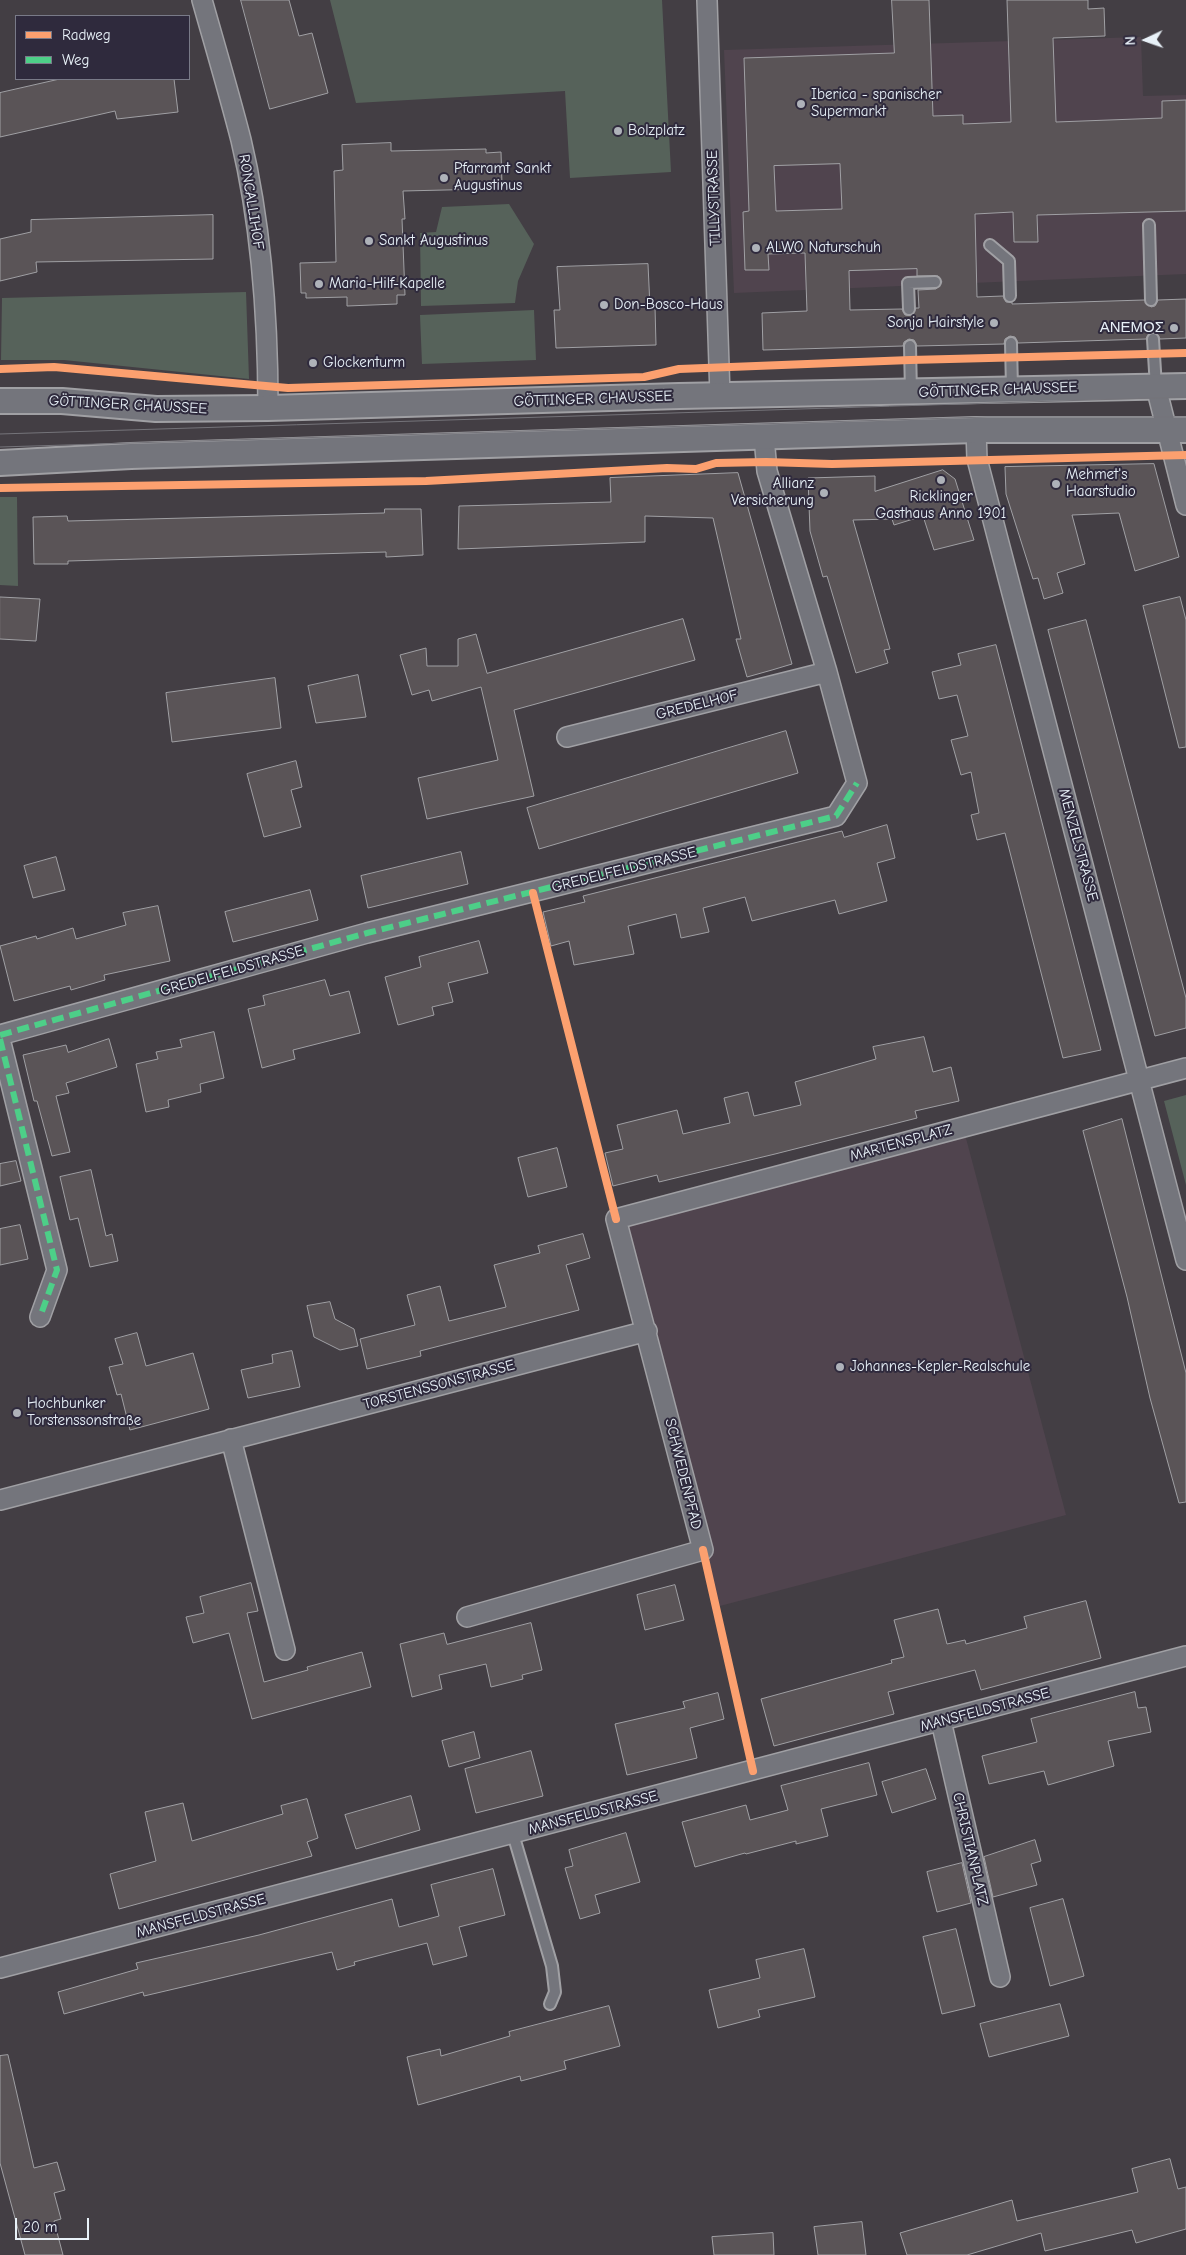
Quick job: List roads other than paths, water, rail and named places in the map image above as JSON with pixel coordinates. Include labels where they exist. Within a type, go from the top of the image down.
[{"type":"street","name":"RONCALLIHOF","points":[[202,0],[241,140],[251,192],[265,286],[268,408]]},
{"type":"street","name":"TILLYSTRASSE","points":[[707,0],[720,396]]},
{"type":"street","name":"GÖTTINGER CHAUSSEE","points":[[0,401],[62,401],[156,409],[268,408],[1186,386]]},
{"type":"street","points":[[1156,387],[1176,430],[1186,505]]},
{"type":"street","points":[[0,463],[140,456],[976,430],[1176,430]]},
{"type":"street","name":"MENZELSTRASSE","points":[[976,430],[977,459],[1186,1260]]},
{"type":"street","name":"GREDELFELDSTRASSE","points":[[40,1317],[58,1270],[0,1037],[367,933],[836,816],[857,783],[827,672],[767,471],[764,437]]},
{"type":"street","name":"GREDELHOF","points":[[567,737],[827,672]]},
{"type":"street","name":"MARTENSPLATZ","points":[[616,1219],[1186,1068]]},
{"type":"street","name":"SCHWEDENPFAD","points":[[467,1617],[703,1550],[616,1219]]},
{"type":"street","name":"TORSTENSSONSTRASSE","points":[[0,1500],[646,1331]]},
{"type":"street","points":[[231,1439],[285,1650]]},
{"type":"street","name":"MANSFELDSTRASSE","points":[[0,1968],[1186,1656]]},
{"type":"street","name":"CHRISTIANPLATZ","points":[[941,1722],[1000,1977]]},
{"type":"lane","points":[[1149,225],[1152,300]]},
{"type":"lane","points":[[990,245],[1009,261],[1010,296]]},
{"type":"lane","points":[[909,308],[908,283],[935,282]]},
{"type":"lane","points":[[1153,339],[1156,387]]},
{"type":"lane","points":[[1011,343],[1012,389]]},
{"type":"lane","points":[[910,346],[911,393]]},
{"type":"lane","points":[[513,1834],[552,1966],[555,1992],[550,2004]]},
{"type":"tram line","points":[[0,434],[1186,397]]},
{"type":"tram line","points":[[0,447],[987,417],[1186,417]]},
{"type":"place","name":"Iberica - spanischer Supermarkt","points":[[801,104]]},
{"type":"place","name":"Bolzplatz","points":[[618,131]]},
{"type":"place","name":"Pfarramt Sankt Augustinus","points":[[444,178]]},
{"type":"place","name":"Sankt Augustinus","points":[[369,241]]},
{"type":"place","name":"ALWO Naturschuh","points":[[756,248]]},
{"type":"place","name":"Maria-Hilf-Kapelle","points":[[319,284]]},
{"type":"place","name":"Don-Bosco-Haus","points":[[604,305]]},
{"type":"place","name":"Sonja Hairstyle","points":[[994,323]]},
{"type":"place","name":"ΑΝΕΜΟΣ","points":[[1174,328]]},
{"type":"place","name":"Glockenturm","points":[[313,363]]},
{"type":"place","name":"Ricklinger Gasthaus Anno 1901","points":[[941,480]]},
{"type":"place","name":"Mehmet's Haarstudio","points":[[1056,484]]},
{"type":"place","name":"Allianz Versicherung","points":[[824,493]]},
{"type":"place","name":"Johannes-Kepler-Realschule","points":[[840,1367]]},
{"type":"place","name":"Hochbunker Torstenssonstraße","points":[[17,1413]]}]
